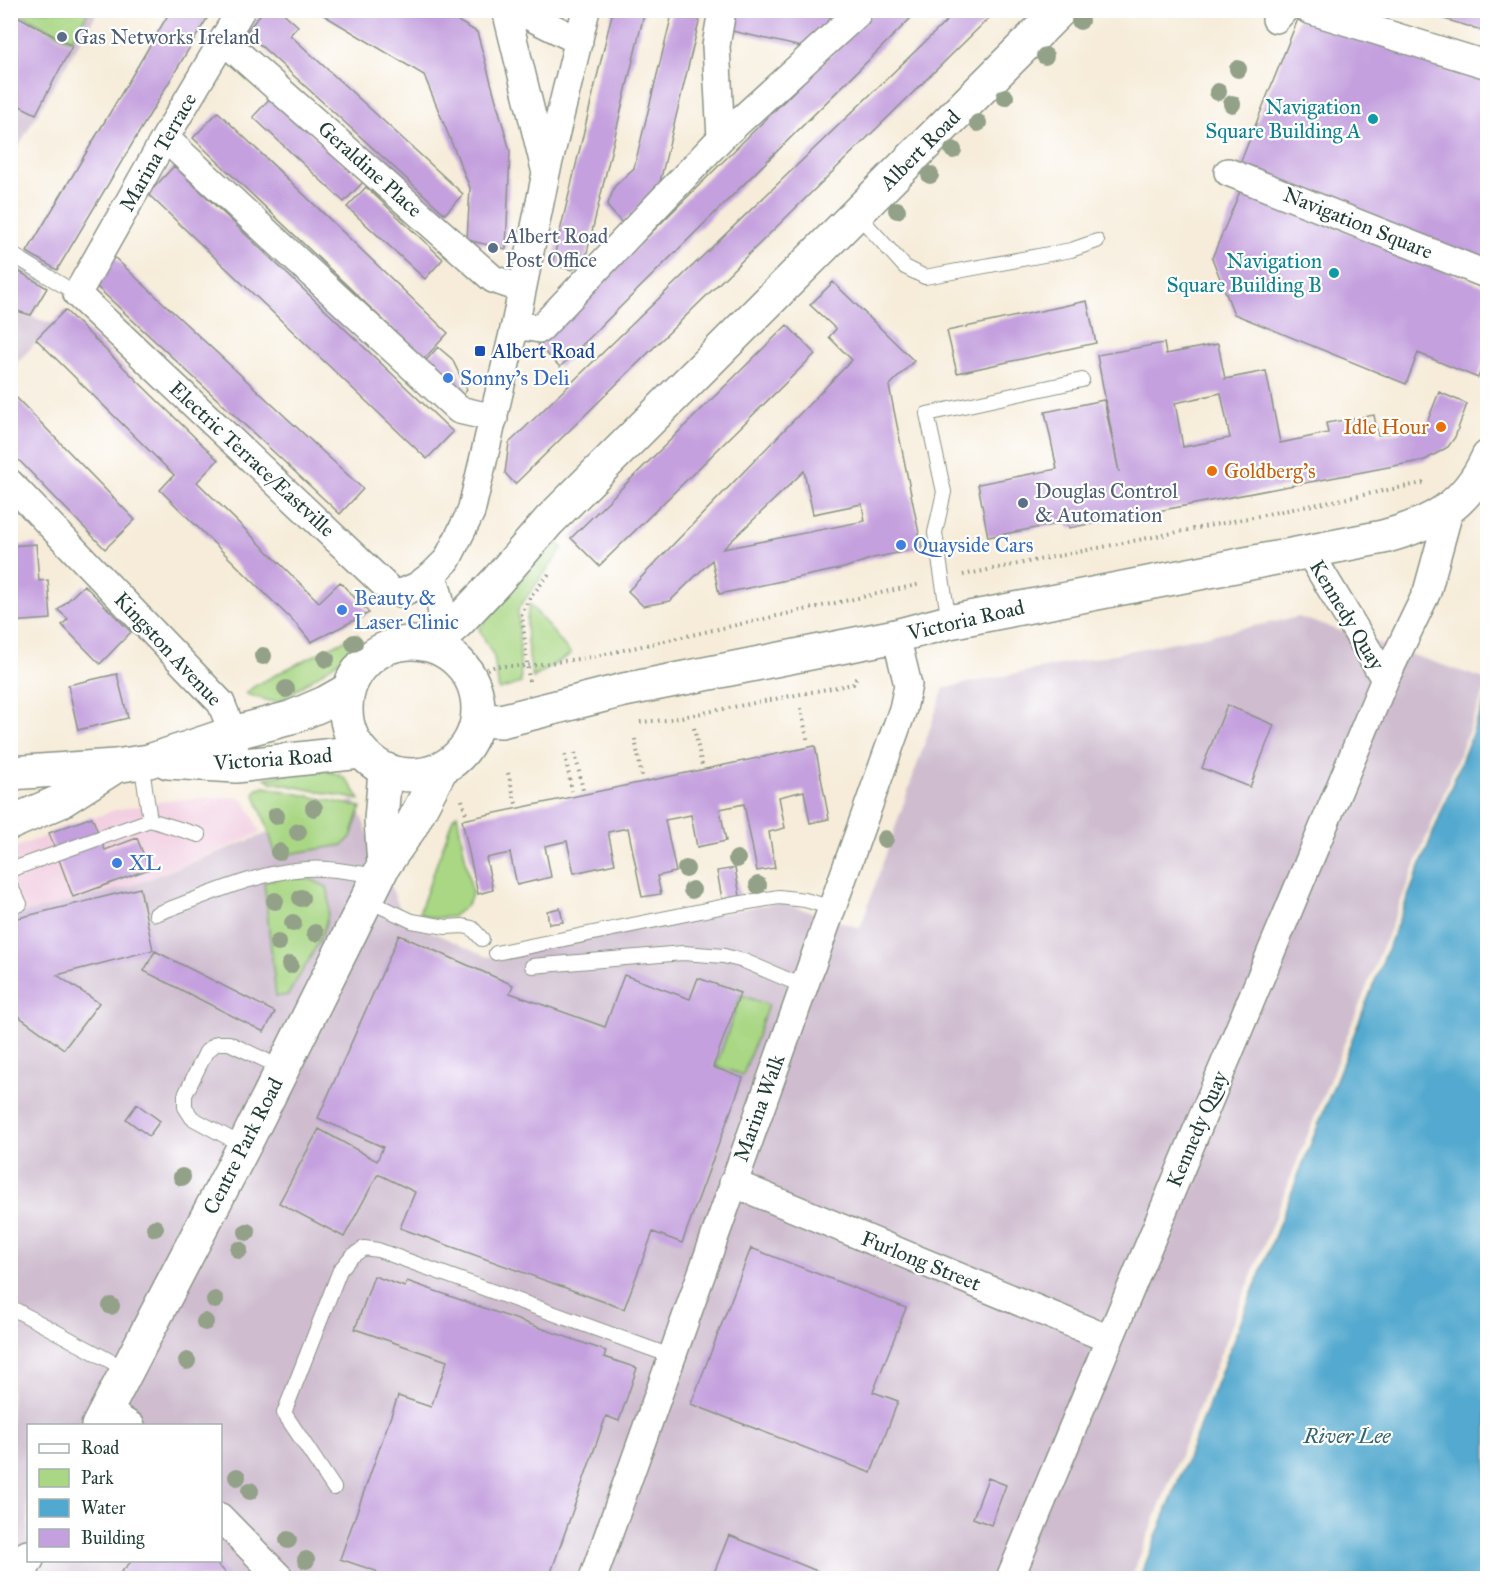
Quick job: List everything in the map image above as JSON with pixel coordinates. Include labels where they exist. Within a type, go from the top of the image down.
[{"type":"street","name":"Marina Terrace","points":[[77,294],[165,138],[241,10]]},
{"type":"street","points":[[506,10],[546,173]]},
{"type":"street","points":[[517,10],[579,41]]},
{"type":"street","points":[[438,639],[386,648],[369,658],[355,674],[348,690],[345,711],[348,729],[373,761],[404,776],[423,775],[441,770],[458,757],[471,740],[478,720],[478,697],[470,675],[438,639],[440,596],[434,574],[447,561],[471,512],[515,325],[546,173],[586,10]]},
{"type":"street","points":[[721,138],[716,46],[722,10]]},
{"type":"street","points":[[515,325],[540,329],[721,138],[857,14],[858,10]]},
{"type":"street","points":[[1308,10],[1488,65]]},
{"type":"street","name":"Albert Road","points":[[438,639],[496,582],[549,520],[1054,13]]},
{"type":"street","name":"Geraldine Place","points":[[223,40],[493,279],[522,289]]},
{"type":"street","points":[[165,138],[377,337],[459,410],[494,418]]},
{"type":"street","name":"Navigation Square","points":[[1228,172],[1488,275]]},
{"type":"street","name":"Electric Terrace/Eastville","points":[[77,294],[392,592],[401,593],[417,586],[434,574]]},
{"type":"street","name":"Victoria Road","points":[[478,720],[501,721],[624,690],[896,636],[949,622],[1359,543],[1406,531],[1436,518],[1450,508],[1470,489],[1488,457]]},
{"type":"street","name":"Kingston Avenue","points":[[10,483],[221,703],[233,734],[236,766]]},
{"type":"street","name":"Kennedy Quay","points":[[1010,1578],[1385,679],[1427,592],[1450,508]]},
{"type":"street","name":"Kennedy Quay","points":[[1309,552],[1385,679]]},
{"type":"street","name":"Marina Walk","points":[[593,1578],[903,709],[908,685],[896,636]]},
{"type":"street","name":"Victoria Road","points":[[135,763],[290,718],[348,690]]},
{"type":"street","points":[[373,761],[381,820],[377,880]]},
{"type":"street","name":"Victoria Road","points":[[10,773],[135,763],[236,766],[373,761]]},
{"type":"street","points":[[10,823],[59,802],[135,763]]},
{"type":"street","name":"Centre Park Road","points":[[112,1420],[127,1370],[244,1146],[377,880],[410,828],[441,770]]},
{"type":"street","name":"Furlong Street","points":[[733,1183],[1109,1339]]},
{"type":"street","points":[[222,1519],[280,1578]]},
{"type":"street","points":[[17,1578],[27,1559]]},
{"type":"lane","points":[[856,213],[905,267],[925,277],[1071,250],[1097,242]]},
{"type":"lane","points":[[10,253],[77,294]]},
{"type":"lane","points":[[949,622],[935,533],[944,492],[927,414],[1082,380]]},
{"type":"lane","points":[[135,763],[150,820]]},
{"type":"lane","points":[[10,870],[150,820],[199,835]]},
{"type":"lane","points":[[156,914],[268,874],[288,870],[325,869],[377,880],[412,921],[446,927],[472,928],[482,939]]},
{"type":"lane","points":[[10,886],[20,904]]},
{"type":"lane","points":[[496,953],[779,897],[805,900],[833,908]]},
{"type":"lane","points":[[532,966],[683,953],[706,954],[744,961],[803,986]]},
{"type":"lane","points":[[244,1146],[192,1118],[185,1107],[185,1095],[206,1052],[217,1043],[229,1044],[282,1068]]},
{"type":"lane","points":[[334,1488],[284,1413],[340,1270],[351,1257],[364,1248],[378,1250],[671,1356]]},
{"type":"lane","points":[[10,1307],[127,1370]]},
{"type":"path","points":[[530,687],[522,614],[529,599],[552,570]]},
{"type":"path","points":[[801,708],[808,743]]},
{"type":"path","points":[[694,728],[702,766]]},
{"type":"path","points":[[635,739],[642,777]]},
{"type":"path","points":[[575,753],[583,790]]},
{"type":"path","points":[[565,755],[572,791]]},
{"type":"path","points":[[508,772],[516,804]]},
{"type":"path","points":[[461,797],[466,814]]},
{"type":"shaded area","points":[[11,11],[98,11],[11,159]]},
{"type":"shaded area","points":[[11,245],[56,272],[32,317],[54,324],[11,369]]},
{"type":"shaded area","points":[[1299,617],[1487,680],[1487,685],[1131,1578],[11,1578],[11,916],[130,886],[354,800],[405,920],[487,957],[781,902],[860,928],[944,688]]},
{"type":"shaded area","points":[[238,797],[246,803],[261,833],[130,886],[11,916],[11,849],[115,810],[170,800]]},
{"type":"green space","points":[[15,11],[89,11],[71,40]]},
{"type":"green space","points":[[553,539],[563,548],[518,609],[521,683],[499,690],[494,657],[479,629]]},
{"type":"green space","points":[[530,604],[571,654],[533,678],[527,631]]},
{"type":"green space","points":[[357,634],[361,640],[352,652],[280,701],[270,701],[246,694],[253,687]]},
{"type":"green space","points":[[316,769],[343,777],[360,800],[272,782],[265,778]]},
{"type":"green space","points":[[265,787],[361,807],[351,837],[343,845],[276,856],[254,793]]},
{"type":"green space","points":[[457,814],[472,893],[466,906],[452,917],[432,918],[419,913],[453,818]]},
{"type":"green space","points":[[286,876],[310,879],[327,887],[328,915],[311,957],[288,995],[276,997],[264,882]]},
{"type":"green space","points":[[741,995],[768,1005],[743,1075],[716,1066]]},
{"type":"water","name":"River Lee","points":[[1487,696],[1487,1578],[1140,1578]]},
{"type":"building","points":[[171,10],[212,10],[57,270],[27,252]]},
{"type":"building","points":[[264,10],[280,10],[298,26],[290,35],[463,194],[445,214],[246,32]]},
{"type":"building","points":[[315,10],[439,10],[477,32],[510,151],[506,249],[467,240],[470,188],[424,75]]},
{"type":"building","points":[[613,10],[645,10],[585,261],[572,270],[552,265]]},
{"type":"building","points":[[673,10],[702,10],[658,190],[622,223],[607,206],[615,186],[634,168]]},
{"type":"building","points":[[737,10],[783,10],[800,14],[800,10],[826,10],[831,20],[810,49],[732,31]]},
{"type":"building","points":[[876,10],[919,10],[560,367],[538,345]]},
{"type":"building","points":[[958,10],[997,10],[515,484],[505,473],[509,443]]},
{"type":"building","points":[[1488,10],[1488,32],[1417,11]]},
{"type":"building","points":[[10,12],[72,46],[36,114],[10,101]]},
{"type":"building","name":"Navigation Square Building A","points":[[1298,19],[1488,73],[1488,266],[1239,166]]},
{"type":"building","points":[[271,97],[363,182],[344,202],[253,117]]},
{"type":"building","points":[[218,112],[448,333],[424,359],[193,138]]},
{"type":"building","points":[[174,166],[453,432],[427,459],[148,194]]},
{"type":"building","points":[[366,187],[443,259],[425,279],[347,207]]},
{"type":"building","name":"Navigation Square Building B","points":[[1241,189],[1488,288],[1488,348],[1478,378],[1418,353],[1406,384],[1234,314],[1212,258]]},
{"type":"building","points":[[114,257],[363,489],[340,514],[96,286]]},
{"type":"building","points":[[10,266],[47,288],[31,315],[10,309]]},
{"type":"building","points":[[833,282],[914,361],[889,386],[922,548],[873,558],[844,568],[719,594],[712,560],[670,601],[643,606],[628,591],[852,360],[829,337],[836,329],[810,305]],"holes":[[[804,471],[813,514],[862,504],[865,521],[723,549]]]},
{"type":"building","points":[[1087,301],[1096,343],[957,373],[947,331]]},
{"type":"building","points":[[65,310],[218,460],[197,482],[319,602],[340,582],[369,613],[311,642],[297,625],[160,490],[174,475],[36,339]]},
{"type":"building","points":[[787,325],[815,354],[599,566],[571,538]]},
{"type":"building","points":[[1164,343],[1166,354],[1218,344],[1225,379],[1266,371],[1280,443],[1328,433],[1326,423],[1374,415],[1378,435],[1420,429],[1426,425],[1439,392],[1467,404],[1455,437],[1448,447],[1425,460],[1069,528],[1067,522],[988,537],[978,484],[1057,469],[1045,412],[1104,400],[1119,472],[1097,355]],"holes":[[[1221,393],[1230,438],[1183,447],[1175,403]]]},
{"type":"building","name":"Sonny's Deli","points":[[438,347],[452,359],[467,390],[459,400],[422,365]]},
{"type":"building","points":[[10,391],[135,520],[105,549],[10,451]]},
{"type":"building","points":[[36,544],[39,581],[48,580],[51,619],[10,622],[10,546]]},
{"type":"building","points":[[84,585],[131,632],[100,664],[62,625],[68,619],[58,610]]},
{"type":"building","points":[[117,674],[128,718],[78,730],[68,685]]},
{"type":"building","points":[[1227,705],[1274,725],[1250,787],[1202,768]]},
{"type":"building","points":[[815,746],[829,819],[810,823],[804,791],[779,797],[785,828],[769,832],[775,868],[757,871],[744,804],[720,809],[726,841],[697,847],[691,815],[665,820],[676,872],[657,876],[661,894],[642,897],[628,828],[608,832],[615,864],[574,873],[567,841],[545,846],[551,877],[517,885],[510,853],[486,858],[493,890],[478,894],[462,820]]},
{"type":"building","points":[[92,817],[105,850],[137,838],[149,869],[73,897],[49,833]]},
{"type":"building","points":[[735,868],[740,896],[722,899],[717,871]]},
{"type":"building","points":[[140,888],[153,950],[57,975],[99,1003],[64,1049],[10,1010],[10,920]]},
{"type":"building","points":[[560,908],[563,922],[549,924],[547,911]]},
{"type":"building","points":[[399,935],[513,985],[510,993],[605,1027],[624,975],[690,999],[698,978],[740,993],[713,1067],[743,1078],[682,1243],[653,1232],[624,1309],[400,1228],[415,1192],[378,1174],[344,1237],[279,1203],[319,1129],[377,1161],[383,1147],[318,1118]]},
{"type":"building","points":[[155,951],[275,1012],[264,1032],[144,971]]},
{"type":"building","points":[[137,1104],[160,1121],[149,1136],[126,1119]]},
{"type":"building","points":[[751,1248],[906,1308],[873,1392],[898,1401],[871,1473],[691,1404]]},
{"type":"building","points":[[374,1276],[405,1287],[407,1281],[606,1351],[604,1357],[637,1368],[619,1421],[606,1416],[549,1578],[380,1578],[376,1571],[340,1559],[398,1396],[431,1407],[447,1361],[355,1329]]},
{"type":"building","points":[[988,1478],[1006,1485],[991,1525],[973,1518]]},
{"type":"building","points":[[729,1535],[834,1578],[712,1578]]},
{"type":"building","points":[[131,1562],[215,1562],[231,1578],[115,1578]]},
{"type":"place","name":"Gas Networks Ireland","points":[[62,37]]},
{"type":"place","name":"Navigation Square Building A","points":[[1373,119]]},
{"type":"place","name":"Albert Road Post Office","points":[[493,248]]},
{"type":"place","name":"Navigation Square Building B","points":[[1334,273]]},
{"type":"place","name":"Albert Road","points":[[480,351]]},
{"type":"place","name":"Sonny's Deli","points":[[448,378]]},
{"type":"place","name":"Idle Hour","points":[[1441,427]]},
{"type":"place","name":"Goldberg’s","points":[[1212,471]]},
{"type":"place","name":"Douglas Control & Automation","points":[[1023,503]]},
{"type":"place","name":"Quayside Cars","points":[[901,545]]},
{"type":"place","name":"Beauty & Laser Clinic","points":[[342,610]]},
{"type":"place","name":"XL","points":[[117,863]]}]
